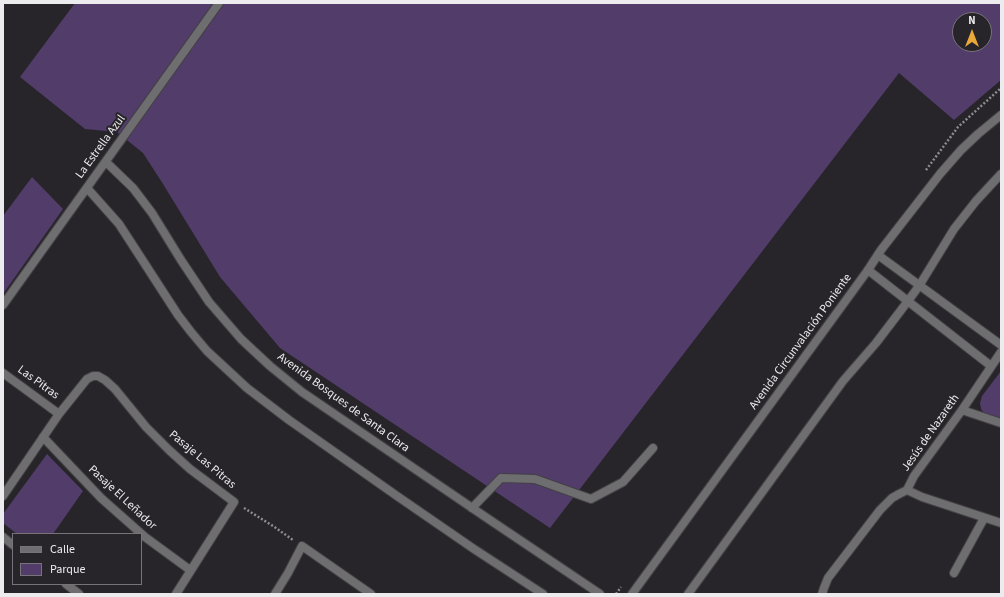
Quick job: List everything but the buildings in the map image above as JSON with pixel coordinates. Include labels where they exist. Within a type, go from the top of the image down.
[{"type":"street","name":"La Estrella Azul","points":[[3,306],[220,3]]},
{"type":"street","name":"Avenida Circunvalación Poniente","points":[[632,594],[878,256],[940,174],[961,150],[1001,115]]},
{"type":"street","name":"Avenida Bosques de Santa Clara","points":[[106,162],[133,188],[152,212],[209,302],[241,339],[270,366],[302,392],[600,594]]},
{"type":"street","points":[[688,594],[843,381],[876,343],[919,286],[954,229],[976,201],[1001,174]]},
{"type":"street","points":[[87,188],[119,224],[178,315],[191,332],[207,350],[247,388],[358,469],[474,549],[543,594]]},
{"type":"street","points":[[878,256],[1001,345]]},
{"type":"street","points":[[868,270],[991,366]]},
{"type":"street","name":"Jesús de Nazareth","points":[[1001,352],[962,410],[914,476],[906,490],[922,497],[1001,523]]},
{"type":"street","name":"Las Pitras","points":[[3,372],[59,414]]},
{"type":"street","name":"Las Pitras","points":[[3,496],[59,414],[87,379],[92,376],[98,376]]},
{"type":"street","name":"Pasaje Las Pitras","points":[[98,376],[105,380],[115,390],[146,427],[169,450],[190,469],[234,502],[176,594]]},
{"type":"street","points":[[962,410],[1001,423]]},
{"type":"street","name":"Pasaje El Leñador","points":[[44,437],[101,498],[140,533]]},
{"type":"street","points":[[472,508],[501,478],[535,479],[592,499],[623,482],[653,448]]},
{"type":"street","points":[[822,594],[828,578],[880,510],[892,498],[906,490]]},
{"type":"street","points":[[954,573],[983,520],[981,517]]},
{"type":"street","name":"Pasaje El Leñador","points":[[142,534],[190,570]]},
{"type":"street","points":[[3,537],[12,544]]},
{"type":"street","points":[[275,594],[302,546],[371,594]]},
{"type":"street","points":[[67,585],[79,594]]},
{"type":"path","points":[[234,502],[302,546]]},
{"type":"green space","points":[[75,3],[1001,3],[1001,80],[954,120],[899,73],[550,528],[280,348],[220,277],[143,153],[117,132],[85,129],[20,77]]},
{"type":"green space","points":[[32,177],[63,209],[3,294],[3,216]]},
{"type":"green space","points":[[1001,371],[1001,418],[984,413],[981,409],[980,403],[982,396]]},
{"type":"green space","points":[[47,454],[83,491],[54,533],[16,533],[3,523],[3,514]]}]
